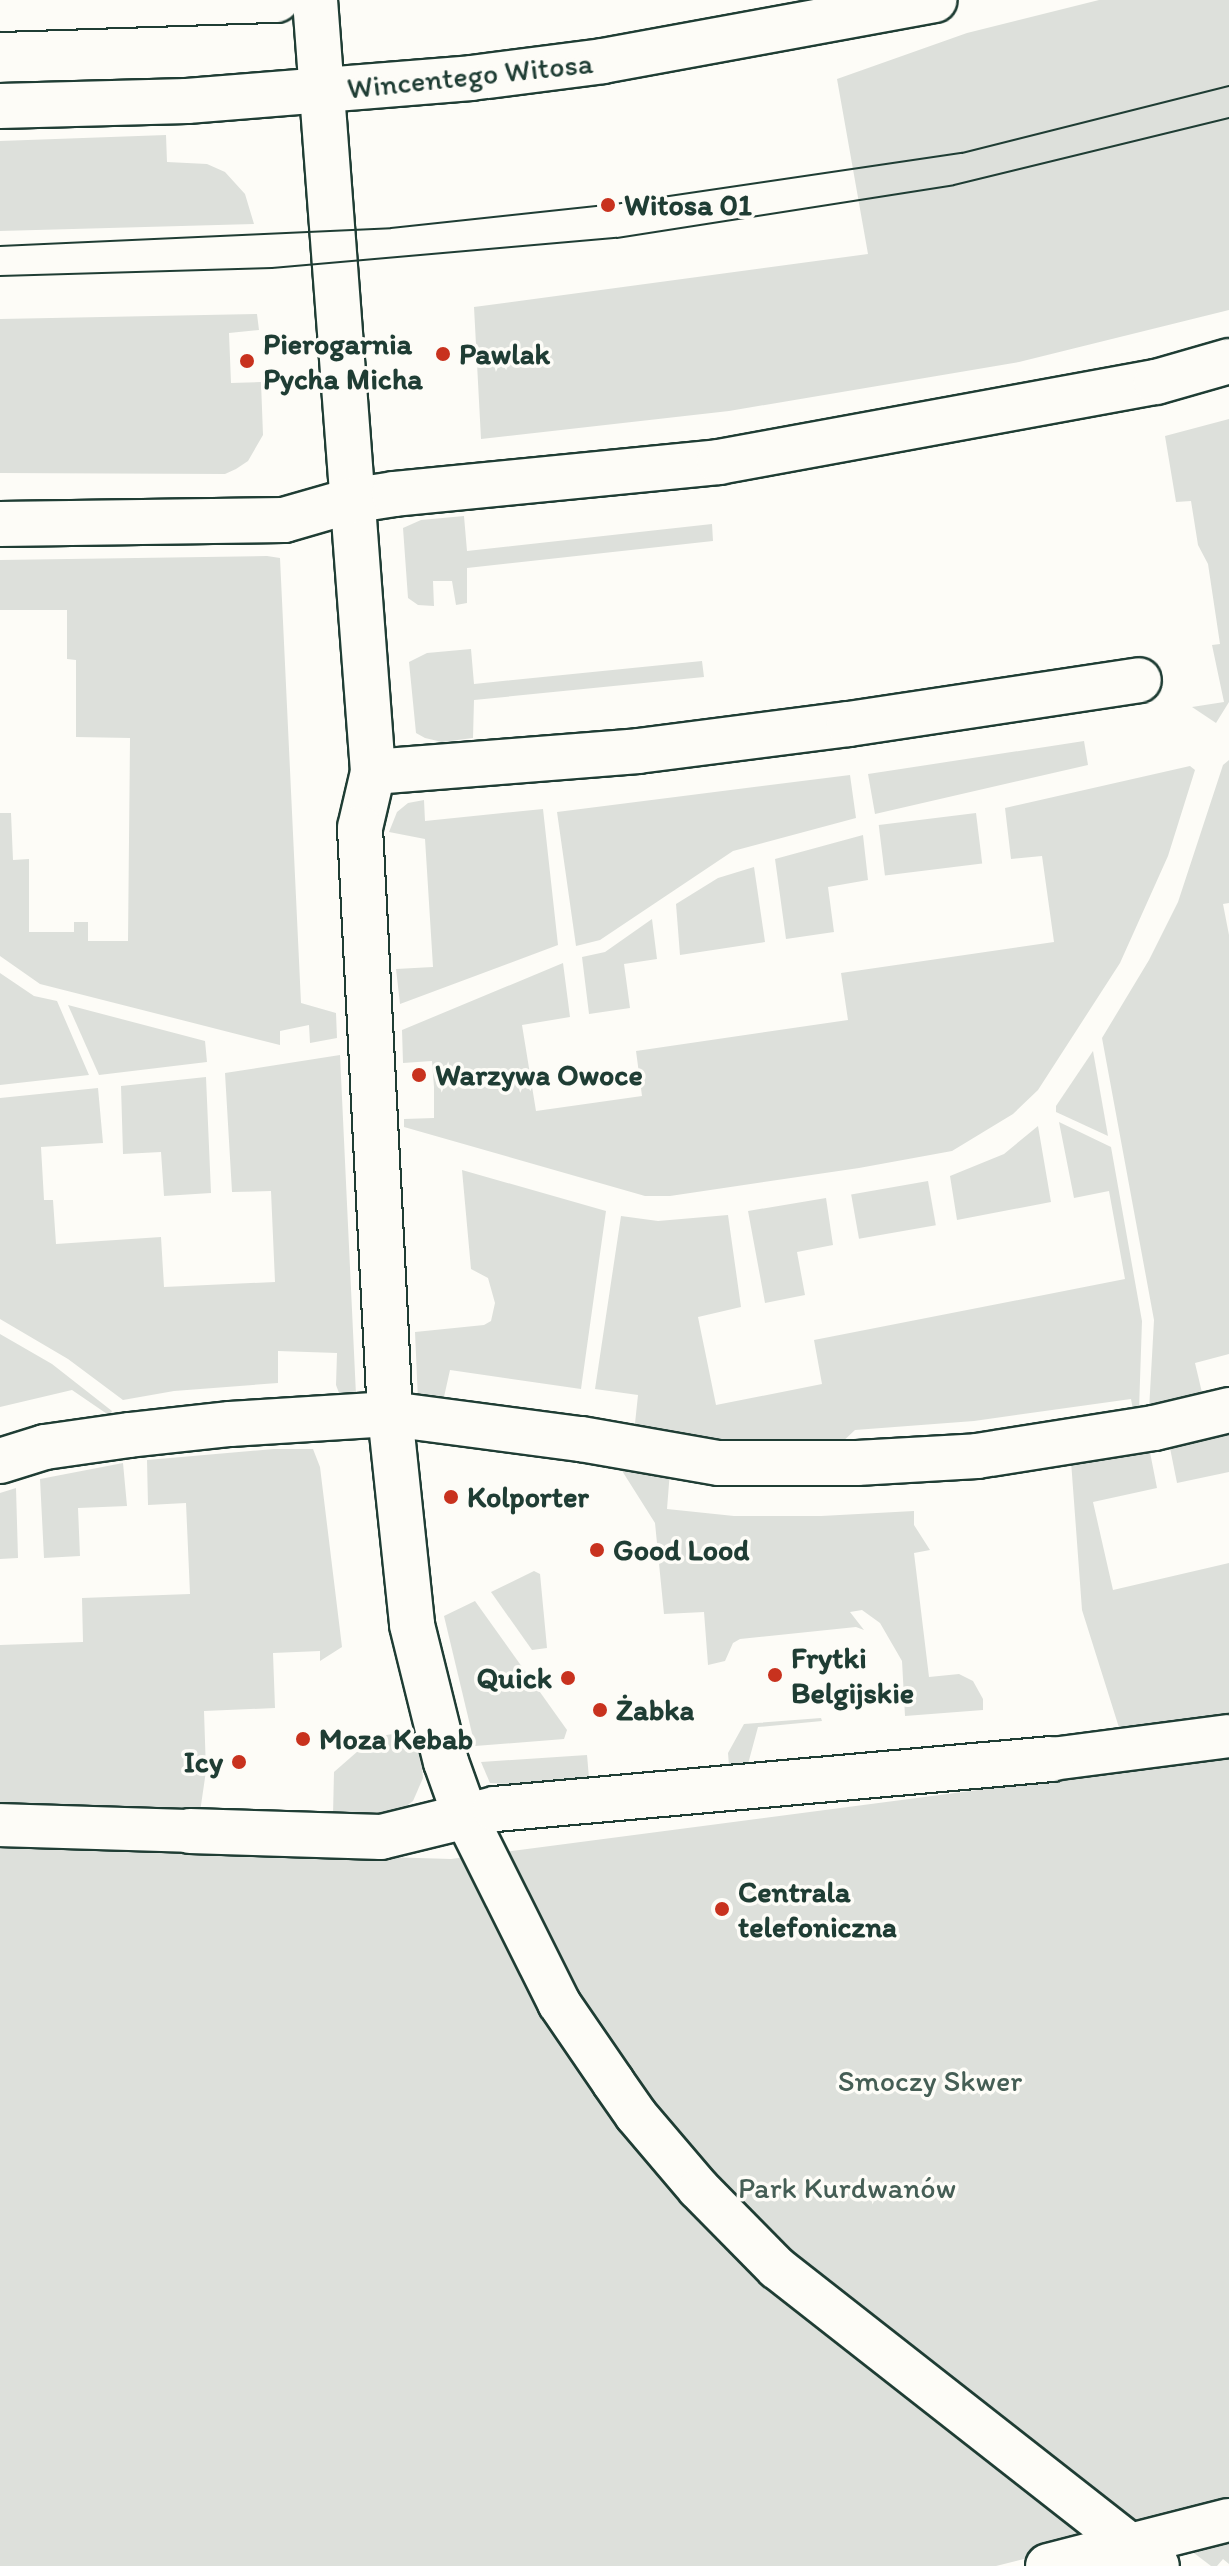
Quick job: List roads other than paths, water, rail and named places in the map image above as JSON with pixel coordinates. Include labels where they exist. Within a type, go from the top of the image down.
[{"type":"street","points":[[0,9],[277,0]]},
{"type":"street","points":[[315,0],[350,501],[373,772],[360,828],[390,1414],[412,1625],[446,1762],[465,1815],[559,2003],[636,2115],[699,2189],[777,2268],[1143,2555]]},
{"type":"street","name":"Wincentego Witosa","points":[[0,106],[187,101],[322,92],[603,61],[934,0]]},
{"type":"street","points":[[0,524],[284,520],[350,501],[719,462],[1156,382],[1229,361]]},
{"type":"street","points":[[373,772],[638,751],[849,724],[1139,680]]},
{"type":"street","points":[[0,1461],[45,1447],[129,1435],[230,1424],[390,1414],[581,1439],[719,1463],[857,1463],[977,1456],[1154,1428],[1229,1410]]},
{"type":"street","points":[[0,1825],[381,1837],[465,1815],[1052,1759],[1229,1736]]},
{"type":"street","points":[[1048,2566],[1143,2555],[1229,2520]]},
{"type":"tram line","points":[[0,246],[391,228],[608,205],[962,153],[1229,86]]},
{"type":"tram line","points":[[0,276],[272,268],[617,238],[954,185],[1229,118]]},
{"type":"place","name":"Witosa 01","points":[[608,205]]},
{"type":"place","name":"Pawlak","points":[[443,354]]},
{"type":"place","name":"Pierogarnia Pycha Micha","points":[[247,361]]},
{"type":"place","name":"Warzywa Owoce","points":[[419,1075]]},
{"type":"place","name":"Kolporter","points":[[451,1497]]},
{"type":"place","name":"Good Lood","points":[[597,1550]]},
{"type":"place","name":"Frytki Belgijskie","points":[[775,1675]]},
{"type":"place","name":"Quick","points":[[568,1678]]},
{"type":"place","name":"Żabka","points":[[600,1710]]},
{"type":"place","name":"Moza Kebab","points":[[303,1739]]},
{"type":"place","name":"Icy","points":[[239,1762]]},
{"type":"place","name":"Centrala telefoniczna","points":[[722,1909]]},
{"type":"park label","name":"Smoczy Skwer","points":[[930,2081]]},
{"type":"park label","name":"Park Kurdwanów","points":[[847,2188]]}]
